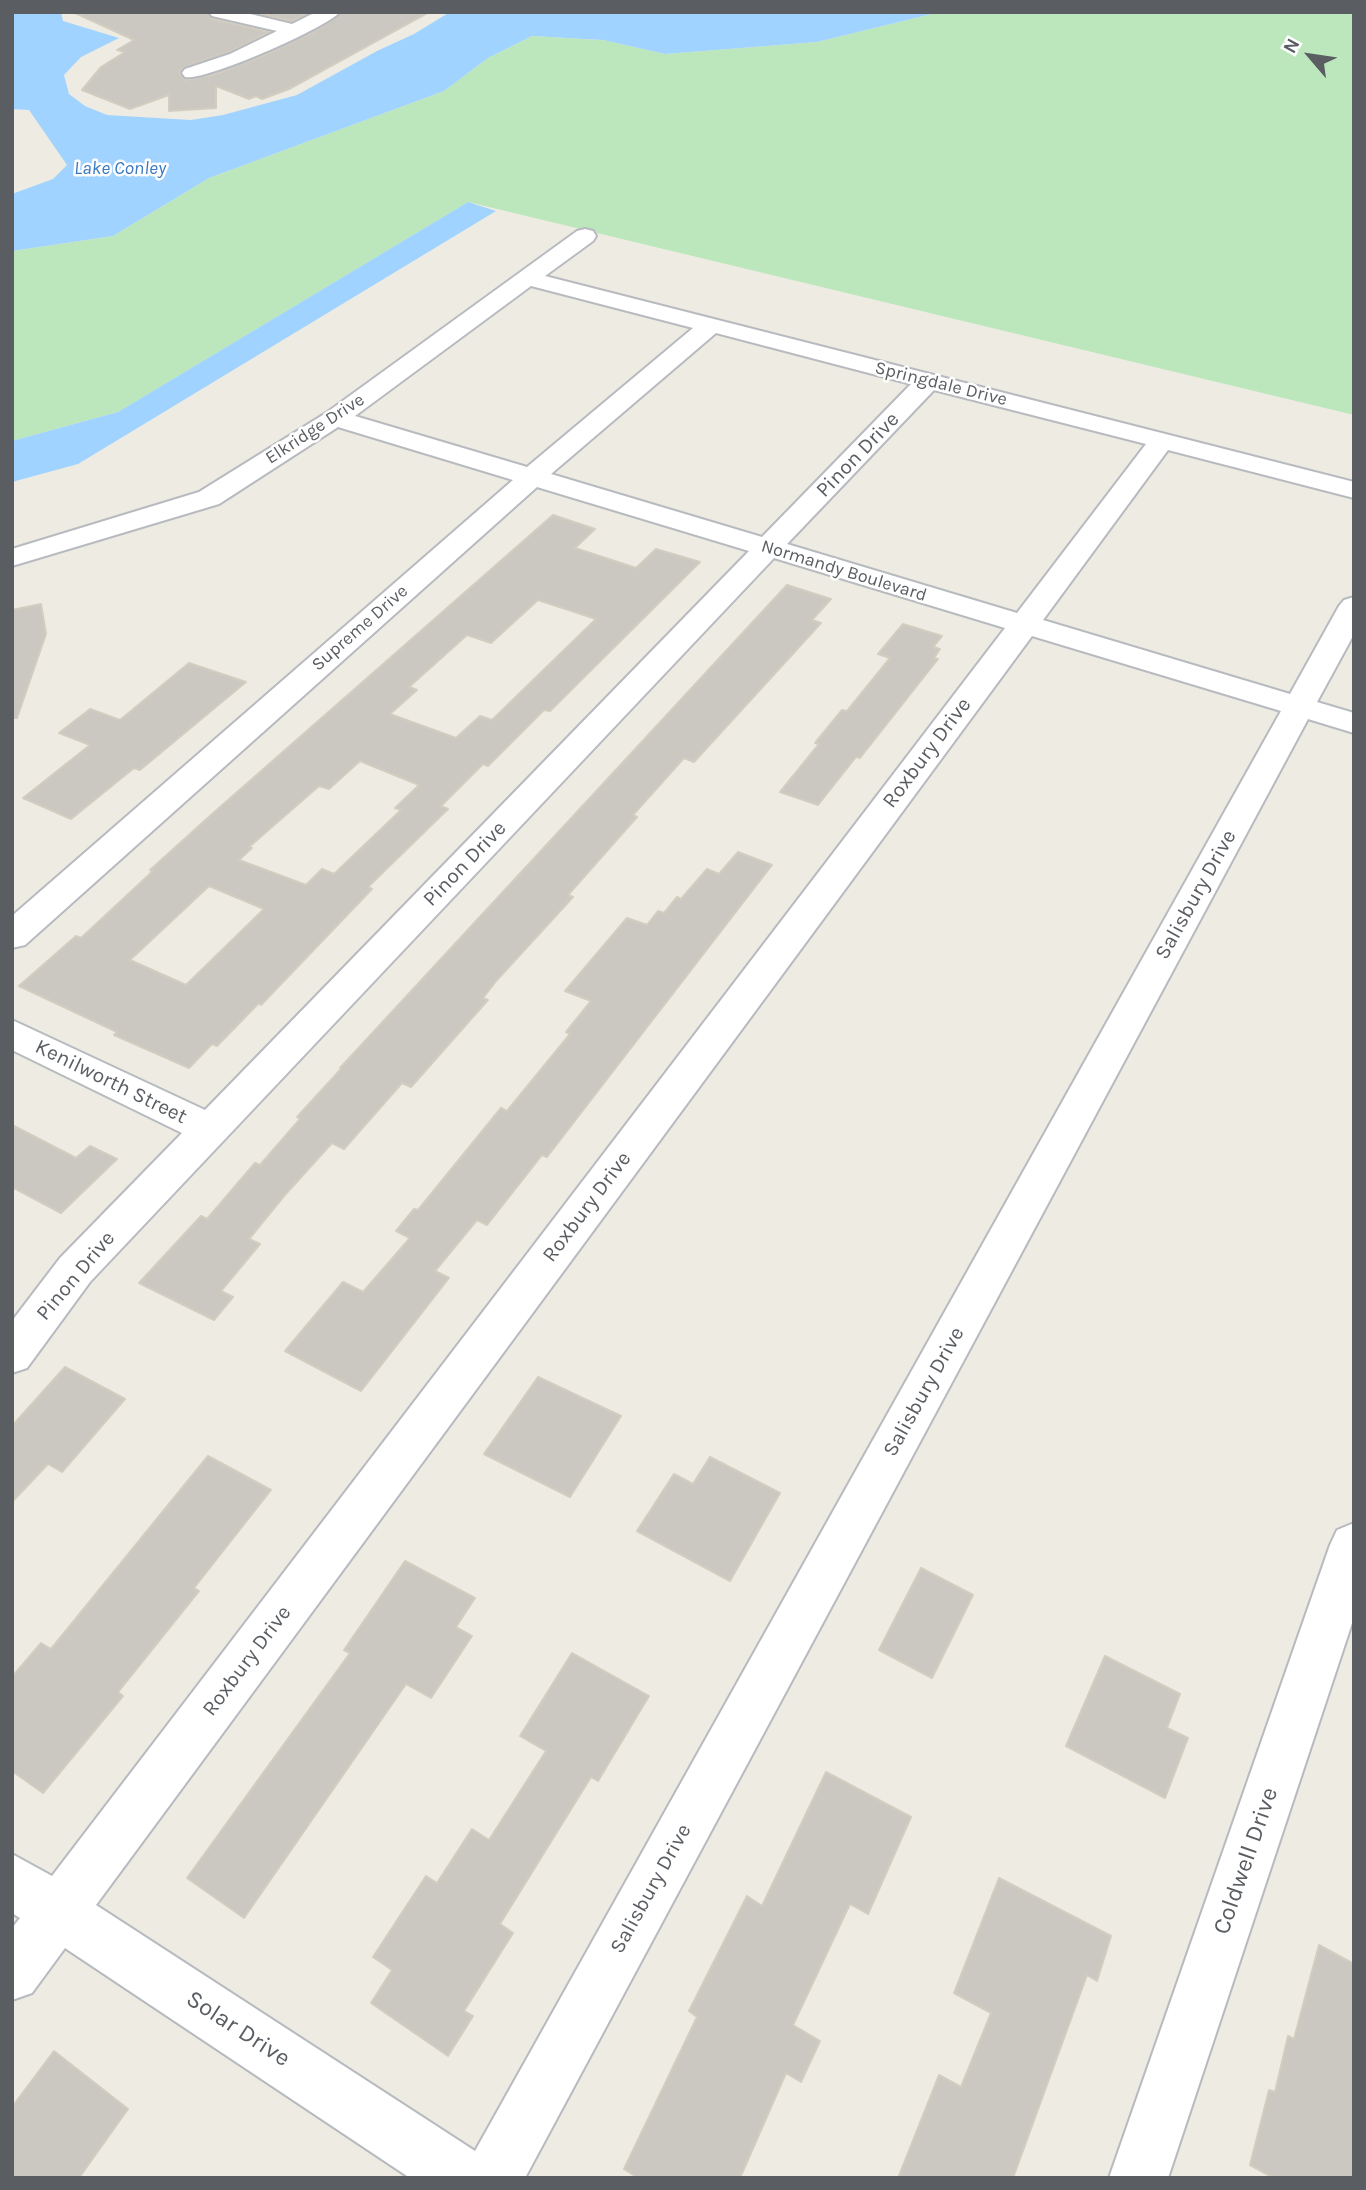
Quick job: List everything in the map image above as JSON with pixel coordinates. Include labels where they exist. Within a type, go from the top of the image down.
[{"type":"street","points":[[218,12],[295,30]]},
{"type":"street","points":[[192,73],[237,58],[331,12]]},
{"type":"street","name":"Elkridge Drive","points":[[12,558],[209,498],[335,418],[585,236]]},
{"type":"street","name":"Springdale Drive","points":[[528,278],[1354,490]]},
{"type":"street","name":"Supreme Drive","points":[[12,936],[533,476],[711,325]]},
{"type":"street","name":"Pinon Drive","points":[[12,1355],[75,1270],[928,381]]},
{"type":"street","name":"Normandy Boulevard","points":[[335,418],[1354,723]]},
{"type":"street","name":"Roxbury Drive","points":[[12,1973],[1162,441]]},
{"type":"street","name":"Salisbury Drive","points":[[493,2178],[1354,606]]},
{"type":"street","name":"Kenilworth Street","points":[[12,1034],[209,1129]]},
{"type":"street","name":"Coldwell Drive","points":[[1138,2178],[1354,1545]]},
{"type":"street","name":"Solar Drive","points":[[12,1881],[463,2178]]},
{"type":"green space","points":[[940,12],[1354,12],[1354,415],[468,202],[118,412],[12,441],[12,251],[113,236],[209,178],[444,91],[488,58],[532,36],[603,40],[665,54],[817,42]]},
{"type":"water","name":"Lake Conley","points":[[12,12],[61,12],[63,21],[119,38],[81,57],[64,75],[69,94],[85,106],[107,115],[191,120],[223,115],[297,95],[414,34],[450,12],[940,12],[817,42],[665,54],[603,40],[532,36],[488,58],[444,91],[209,178],[113,236],[12,251],[12,194],[53,179],[67,165],[29,110],[12,109]]},
{"type":"water","points":[[468,202],[496,211],[78,464],[12,482],[12,441],[118,412]]},
{"type":"building","points":[[73,12],[207,12],[211,19],[269,32],[229,52],[184,67],[179,73],[185,80],[216,74],[265,55],[314,32],[343,12],[429,12],[289,89],[262,99],[256,96],[249,99],[216,86],[216,108],[169,111],[169,95],[130,109],[82,90],[101,67],[125,52],[117,50],[134,40]]},
{"type":"building","points":[[254,12],[310,12],[292,21]]},
{"type":"building","points":[[553,515],[595,529],[575,548],[636,568],[656,549],[700,562],[550,711],[544,710],[488,766],[483,764],[441,806],[448,809],[368,887],[372,889],[261,1005],[259,1003],[217,1046],[212,1044],[189,1068],[114,1035],[117,1032],[19,986],[76,936],[81,938],[211,815]],"holes":[[[538,600],[596,619],[492,720],[480,716],[456,738],[390,714],[417,690],[409,687],[467,635],[491,643]],[[360,761],[419,785],[395,808],[401,810],[334,874],[322,869],[306,885],[239,860],[252,848],[249,847],[319,786],[329,789]],[[209,886],[264,909],[186,985],[130,960]]]},
{"type":"building","points":[[787,585],[831,599],[812,620],[821,623],[694,762],[684,758],[633,815],[637,817],[568,895],[573,897],[497,980],[483,998],[488,1000],[411,1087],[402,1083],[344,1149],[332,1143],[284,1196],[249,1239],[260,1244],[221,1291],[233,1297],[214,1320],[139,1283],[201,1216],[207,1219],[255,1163],[260,1165],[340,1068]]},
{"type":"building","points":[[41,604],[46,634],[17,718],[12,718],[12,610]]},
{"type":"building","points":[[903,624],[942,636],[933,647],[940,649],[934,658],[938,659],[860,758],[856,757],[818,805],[780,792],[819,744],[815,743],[842,710],[847,711],[890,658],[878,654]]},
{"type":"building","points":[[189,663],[246,682],[140,770],[134,768],[71,819],[23,798],[90,745],[59,733],[90,709],[120,720]]},
{"type":"building","points":[[738,852],[772,865],[547,1157],[542,1155],[487,1225],[477,1220],[435,1271],[449,1278],[361,1391],[285,1351],[343,1282],[363,1292],[410,1238],[396,1231],[414,1209],[418,1210],[501,1108],[507,1111],[570,1034],[566,1032],[591,1001],[565,991],[627,918],[647,925],[658,911],[664,913],[677,897],[681,899],[707,869],[719,874]]},
{"type":"building","points":[[12,1125],[76,1158],[90,1146],[117,1159],[61,1213],[12,1187]]},
{"type":"building","points":[[65,1367],[125,1399],[62,1472],[48,1464],[12,1502],[12,1426]]},
{"type":"building","points":[[538,1377],[621,1416],[570,1497],[484,1454]]},
{"type":"building","points":[[208,1456],[271,1490],[194,1588],[199,1591],[118,1692],[123,1696],[43,1793],[12,1771],[12,1677],[41,1643],[51,1649]]},
{"type":"building","points":[[710,1457],[780,1493],[730,1581],[637,1531],[674,1474],[693,1484]]},
{"type":"building","points":[[405,1561],[475,1598],[456,1627],[472,1636],[431,1698],[406,1684],[244,1918],[187,1878],[350,1653],[344,1650]]},
{"type":"building","points":[[921,1568],[973,1595],[932,1678],[879,1650]]},
{"type":"building","points":[[572,1653],[649,1696],[598,1781],[591,1777],[500,1924],[513,1933],[464,2011],[473,2016],[448,2056],[371,2003],[392,1970],[373,1957],[426,1876],[437,1883],[472,1829],[489,1840],[546,1751],[520,1736]]},
{"type":"building","points":[[1105,1656],[1180,1694],[1167,1728],[1188,1738],[1165,1798],[1066,1746]]},
{"type":"building","points":[[826,1772],[911,1817],[868,1914],[850,1904],[793,2025],[820,2041],[801,2082],[786,2073],[740,2178],[638,2178],[624,2169],[697,2017],[689,2011],[747,1896],[762,1906]]},
{"type":"building","points":[[999,1878],[1111,1936],[1097,1981],[1087,1975],[1013,2178],[898,2178],[939,2075],[961,2087],[991,2013],[954,1993]]},
{"type":"building","points":[[1319,1945],[1354,1964],[1354,2178],[1274,2178],[1250,2165],[1269,2090],[1275,2092],[1288,2036],[1294,2039]]},
{"type":"building","points":[[54,2051],[128,2109],[79,2178],[12,2178],[12,2107]]}]
